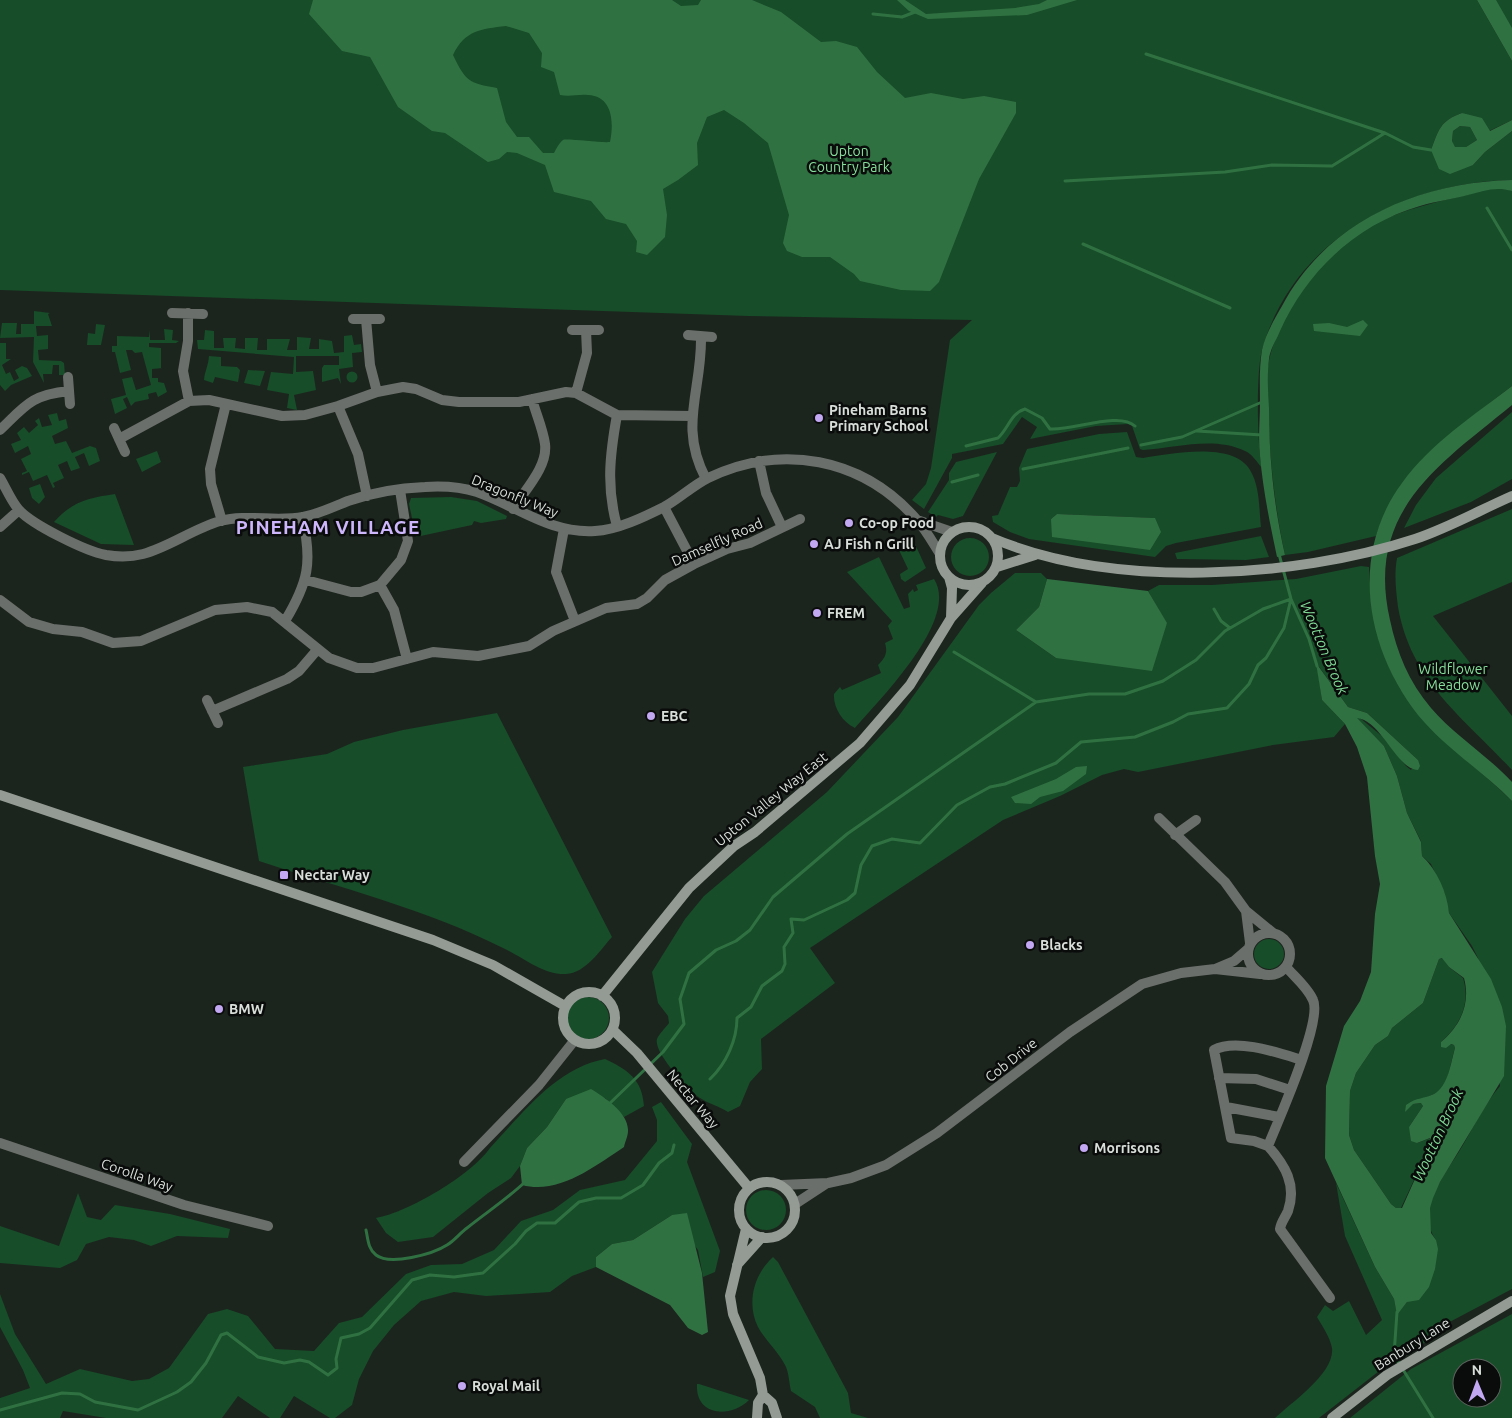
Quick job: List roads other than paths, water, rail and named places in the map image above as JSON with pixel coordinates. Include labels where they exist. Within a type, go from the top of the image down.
[{"type":"street","points":[[172,313],[203,314]]},
{"type":"street","points":[[188,314],[183,371],[189,400]]},
{"type":"street","points":[[353,319],[380,319]]},
{"type":"street","points":[[366,319],[370,365],[377,392]]},
{"type":"street","points":[[572,330],[599,330]]},
{"type":"street","points":[[576,393],[587,353],[586,330]]},
{"type":"street","points":[[688,335],[707,336],[692,416],[693,450],[706,479]]},
{"type":"street","points":[[68,376],[70,404]]},
{"type":"street","points":[[119,439],[189,400],[209,400],[282,416],[305,415],[377,392],[403,387],[416,389],[450,402],[519,402],[547,394],[576,393],[606,411],[617,415],[692,416]]},
{"type":"street","points":[[0,430],[28,403],[44,394],[69,391]]},
{"type":"street","points":[[513,509],[543,463],[545,452],[545,444],[532,399]]},
{"type":"street","points":[[222,521],[211,484],[210,469],[226,404]]},
{"type":"street","points":[[338,406],[358,454],[367,496]]},
{"type":"street","points":[[617,415],[608,473],[611,504],[617,526]]},
{"type":"street","points":[[114,428],[125,452]]},
{"type":"street","name":"Dragonfly Way","points":[[19,510],[41,526],[74,543],[104,555],[123,557],[144,554],[222,521],[246,518],[302,517],[367,496],[425,486],[457,488],[477,492],[552,527],[597,531],[617,526],[664,507],[706,479],[744,464],[790,458],[832,465],[866,478],[886,491],[917,520],[940,554]]},
{"type":"street","name":"Damselfly Road","points":[[759,461],[766,493],[782,527]]},
{"type":"street","points":[[0,478],[19,510],[0,527]]},
{"type":"street","points":[[306,580],[351,592],[361,592],[380,585],[401,560],[408,541],[400,490]]},
{"type":"street","points":[[1036,555],[997,567],[982,583],[962,584],[949,577],[942,567],[940,554],[942,546],[952,532],[975,527],[992,538],[1036,555],[1136,571],[1244,571],[1354,556],[1417,539],[1512,496]]},
{"type":"street","points":[[664,507],[694,564]]},
{"type":"street","points":[[284,621],[306,580],[309,549],[302,517]]},
{"type":"street","name":"Damselfly Road","points":[[0,600],[29,622],[53,629],[82,632],[113,643],[141,641],[216,610],[247,607],[272,612],[305,636],[317,650],[329,658],[357,668],[373,668],[444,652],[487,655],[529,646],[575,621],[606,608],[637,604],[647,598],[665,580],[694,564],[727,549],[750,544],[800,519]]},
{"type":"street","name":"Dragonfly Way","points":[[917,520],[952,532]]},
{"type":"street","points":[[564,529],[556,572],[575,621]]},
{"type":"street","points":[[992,538],[997,547],[997,567]]},
{"type":"street","name":"Upton Valley Way East","points":[[949,577],[952,588],[951,618]]},
{"type":"street","name":"Upton Valley Way East","points":[[602,996],[689,888],[734,846],[755,832],[860,743],[910,685],[951,618],[982,583]]},
{"type":"street","points":[[380,585],[394,610],[407,659]]},
{"type":"street","points":[[212,711],[287,679],[299,671],[317,650]]},
{"type":"street","points":[[207,700],[218,722]]},
{"type":"street","points":[[0,795],[433,940],[493,965],[565,1006]]},
{"type":"street","points":[[1159,818],[1225,882],[1246,911],[1272,933],[1282,937],[1289,946],[1290,961],[1286,967],[1274,975],[1260,974],[1248,961],[1249,946],[1246,911]]},
{"type":"street","points":[[1175,835],[1196,820]]},
{"type":"street","points":[[1249,946],[1262,934],[1272,933]]},
{"type":"street","name":"Cob Drive","points":[[1214,969],[1234,961],[1249,946]]},
{"type":"street","points":[[1268,1146],[1302,1060],[1315,1012],[1314,1001],[1286,967]]},
{"type":"street","name":"Cob Drive","points":[[781,1185],[828,1183],[851,1178],[886,1166],[920,1145],[995,1091],[1070,1032],[1142,984],[1181,973],[1214,969],[1260,974]]},
{"type":"street","points":[[583,992],[591,992],[602,996],[611,1004],[615,1013],[613,1030],[600,1042],[592,1045],[574,1041],[564,1029],[562,1021],[565,1006],[576,995],[583,992]]},
{"type":"street","name":"Nectar Way","points":[[613,1030],[637,1053],[749,1188]]},
{"type":"street","points":[[464,1162],[539,1085],[574,1041]]},
{"type":"street","points":[[1302,1060],[1252,1047],[1218,1047],[1214,1050],[1231,1138],[1254,1141],[1268,1146],[1282,1162],[1289,1178],[1292,1195],[1280,1229],[1330,1298]]},
{"type":"street","points":[[1218,1078],[1256,1079],[1290,1090]]},
{"type":"street","points":[[1226,1107],[1279,1117]]},
{"type":"street","name":"Corolla Way","points":[[0,1143],[184,1205],[268,1226]]},
{"type":"street","points":[[737,1266],[762,1238],[779,1235],[786,1230],[795,1214],[794,1204],[787,1190],[781,1185],[765,1182],[749,1188],[740,1203],[739,1212],[746,1228],[762,1238]]},
{"type":"street","name":"Cob Drive","points":[[794,1204],[828,1183]]},
{"type":"street","points":[[746,1228],[730,1296],[733,1314],[760,1378],[763,1395],[772,1403],[777,1418]]},
{"type":"street","name":"Banbury Lane","points":[[1332,1418],[1387,1375],[1512,1301]]},
{"type":"street","points":[[757,1418],[758,1403],[763,1395]]},
{"type":"water","points":[[313,0],[672,0],[681,6],[698,5],[701,0],[752,0],[781,12],[821,42],[836,41],[857,47],[877,72],[905,98],[931,93],[963,99],[984,96],[1016,102],[1016,113],[979,179],[939,282],[930,291],[901,290],[860,281],[854,274],[830,257],[802,257],[787,251],[783,243],[789,215],[768,143],[744,123],[724,110],[707,117],[697,143],[698,165],[663,189],[667,215],[665,237],[647,255],[636,252],[637,241],[626,224],[606,219],[591,201],[554,192],[545,165],[517,153],[507,152],[499,159],[488,162],[445,133],[432,131],[398,107],[370,57],[342,51],[309,14]],"holes":[[[506,26],[529,33],[542,53],[541,67],[554,72],[560,95],[596,97],[603,100],[607,105],[612,127],[610,142],[563,140],[554,153],[543,153],[529,137],[517,137],[506,122],[497,88],[480,85],[469,80],[461,71],[453,55],[463,40],[481,30]]]},
{"type":"water","points":[[897,0],[905,0],[926,14],[1015,8],[1039,4],[1047,0],[1077,0],[1027,15],[928,19],[909,11]]},
{"type":"water","points":[[1477,0],[1496,0],[1512,28],[1512,61]]},
{"type":"water","points":[[1462,113],[1482,118],[1490,131],[1512,120],[1512,131],[1485,152],[1473,165],[1450,174],[1439,169],[1431,150],[1441,127]],"holes":[[[1460,126],[1470,127],[1477,140],[1466,147],[1455,147],[1452,141],[1453,131]]]},
{"type":"water","points":[[1512,180],[1512,191],[1490,190],[1432,203],[1397,214],[1375,225],[1336,253],[1304,289],[1291,309],[1271,352],[1268,371],[1271,464],[1275,501],[1285,555],[1277,557],[1269,520],[1260,456],[1260,377],[1263,344],[1282,306],[1301,276],[1324,251],[1350,229],[1379,212],[1410,198],[1443,189],[1477,183]]},
{"type":"water","points":[[1363,320],[1368,325],[1360,336],[1314,331],[1313,324],[1329,323],[1347,327]]},
{"type":"water","points":[[1512,386],[1512,405],[1459,449],[1414,494],[1398,520],[1388,549],[1385,582],[1393,632],[1400,655],[1416,688],[1440,718],[1512,782],[1512,801],[1435,734],[1405,697],[1389,668],[1378,638],[1371,606],[1370,574],[1374,542],[1385,512],[1402,483],[1439,443]]},
{"type":"water","points":[[1057,514],[1155,518],[1161,532],[1150,550],[1052,537],[1051,519]]},
{"type":"water","points":[[1047,579],[1148,591],[1167,623],[1152,671],[1056,658],[1016,630],[1039,607]]},
{"type":"water","points":[[1316,663],[1348,707],[1367,713],[1418,760],[1420,766],[1418,770],[1410,768],[1374,727],[1366,721],[1357,718],[1384,746],[1397,776],[1407,813],[1421,842],[1422,856],[1440,882],[1446,897],[1449,913],[1491,979],[1502,1007],[1506,1026],[1504,1076],[1440,1182],[1430,1208],[1431,1233],[1436,1240],[1438,1249],[1435,1269],[1429,1287],[1419,1300],[1407,1302],[1397,1315],[1394,1299],[1375,1267],[1325,1158],[1326,1086],[1344,1026],[1360,1001],[1371,972],[1375,914],[1380,884],[1375,856],[1367,777],[1357,747],[1345,724],[1322,700]],"holes":[[[1442,958],[1449,967],[1464,978],[1466,988],[1465,1005],[1454,1029],[1441,1042],[1441,1047],[1446,1048],[1451,1044],[1455,1048],[1443,1086],[1434,1094],[1406,1105],[1405,1112],[1413,1104],[1421,1103],[1423,1106],[1409,1127],[1411,1141],[1417,1143],[1430,1138],[1432,1141],[1402,1208],[1396,1208],[1391,1204],[1354,1150],[1349,1135],[1350,1091],[1356,1073],[1375,1045],[1388,1036],[1392,1028],[1423,1003],[1439,959]]]},
{"type":"water","points":[[1087,766],[1086,774],[1063,791],[1040,797],[1031,804],[1015,803],[1011,797],[1056,779],[1076,767]]},
{"type":"water","points":[[591,1089],[615,1106],[624,1118],[627,1124],[628,1135],[624,1147],[589,1170],[563,1182],[536,1187],[522,1185],[520,1166],[527,1148],[547,1127],[566,1099]]},
{"type":"water","points":[[687,1213],[702,1273],[708,1332],[702,1335],[688,1328],[670,1305],[596,1267],[596,1257],[612,1244],[633,1240],[672,1215]]},
{"type":"waterway","points":[[873,14],[902,17],[915,12]]},
{"type":"waterway","points":[[1146,54],[1385,133],[1413,147],[1431,150]]},
{"type":"waterway","points":[[1065,181],[1225,172],[1272,165],[1332,166],[1385,133]]},
{"type":"waterway","points":[[1487,208],[1512,250]]},
{"type":"waterway","points":[[1083,244],[1230,308]]},
{"type":"waterway","points":[[1141,445],[1182,437],[1262,402]]},
{"type":"waterway","points":[[966,446],[998,438],[1016,414],[1025,409],[1042,418],[1050,429],[1118,420],[1135,426]]},
{"type":"waterway","points":[[1197,431],[1262,435]]},
{"type":"waterway","points":[[1023,469],[1128,448]]},
{"type":"waterway","points":[[952,482],[978,475]]},
{"type":"waterway","name":"Wootton Brook","points":[[1279,554],[1291,599],[1309,639],[1317,666]]},
{"type":"waterway","points":[[954,652],[1036,702],[1089,694],[1125,694],[1163,681],[1196,660],[1225,631],[1263,609],[1291,599]]},
{"type":"waterway","points":[[710,1079],[730,1051],[735,1035],[737,1018],[751,1007],[762,986],[782,971],[785,964],[784,947],[793,933],[791,919],[804,920],[847,900],[855,893],[861,865],[872,846],[892,839],[920,843],[957,805],[990,787],[1005,784],[1056,763],[1081,742],[1135,737],[1188,714],[1227,708],[1249,684],[1258,665],[1266,658],[1284,628],[1291,599]]},
{"type":"waterway","points":[[1214,609],[1221,621],[1230,628]]},
{"type":"waterway","points":[[608,1105],[663,1052],[684,1024],[680,999],[689,973],[716,950],[736,941],[750,930],[773,897],[847,834],[1036,702]]},
{"type":"waterway","points":[[0,1410],[62,1393],[80,1394],[95,1402],[138,1410],[177,1392],[191,1382],[206,1363],[221,1335],[227,1333],[258,1357],[284,1363],[300,1360],[309,1362],[328,1375],[337,1368],[336,1359],[341,1338],[359,1334],[370,1328],[412,1280],[430,1275],[454,1277],[483,1273],[515,1244],[526,1231],[537,1223],[555,1223],[579,1202],[596,1198],[621,1198],[643,1185],[659,1163],[672,1153],[674,1145]]},
{"type":"waterway","points":[[366,1230],[371,1250],[382,1258],[412,1258],[432,1252],[450,1243],[525,1182]]},
{"type":"waterway","name":"Wootton Brook","points":[[1397,1312],[1394,1355],[1433,1418]]},
{"type":"place","name":"Pineham Barns Primary School","points":[[819,418]]},
{"type":"place","name":"Co-op Food","points":[[849,523]]},
{"type":"place","name":"AJ Fish n Grill","points":[[814,544]]},
{"type":"place","name":"FREM","points":[[817,613]]},
{"type":"place","name":"EBC","points":[[651,716]]},
{"type":"place","name":"Nectar Way","points":[[284,875]]},
{"type":"place","name":"Blacks","points":[[1030,945]]},
{"type":"place","name":"BMW","points":[[219,1009]]},
{"type":"place","name":"Morrisons","points":[[1084,1148]]},
{"type":"place","name":"Royal Mail","points":[[462,1386]]},
{"type":"district","name":"PINEHAM VILLAGE","points":[[328,527]]},
{"type":"park label","name":"Upton Country Park","points":[[849,160]]},
{"type":"park label","name":"Wildflower Meadow","points":[[1453,678]]}]
